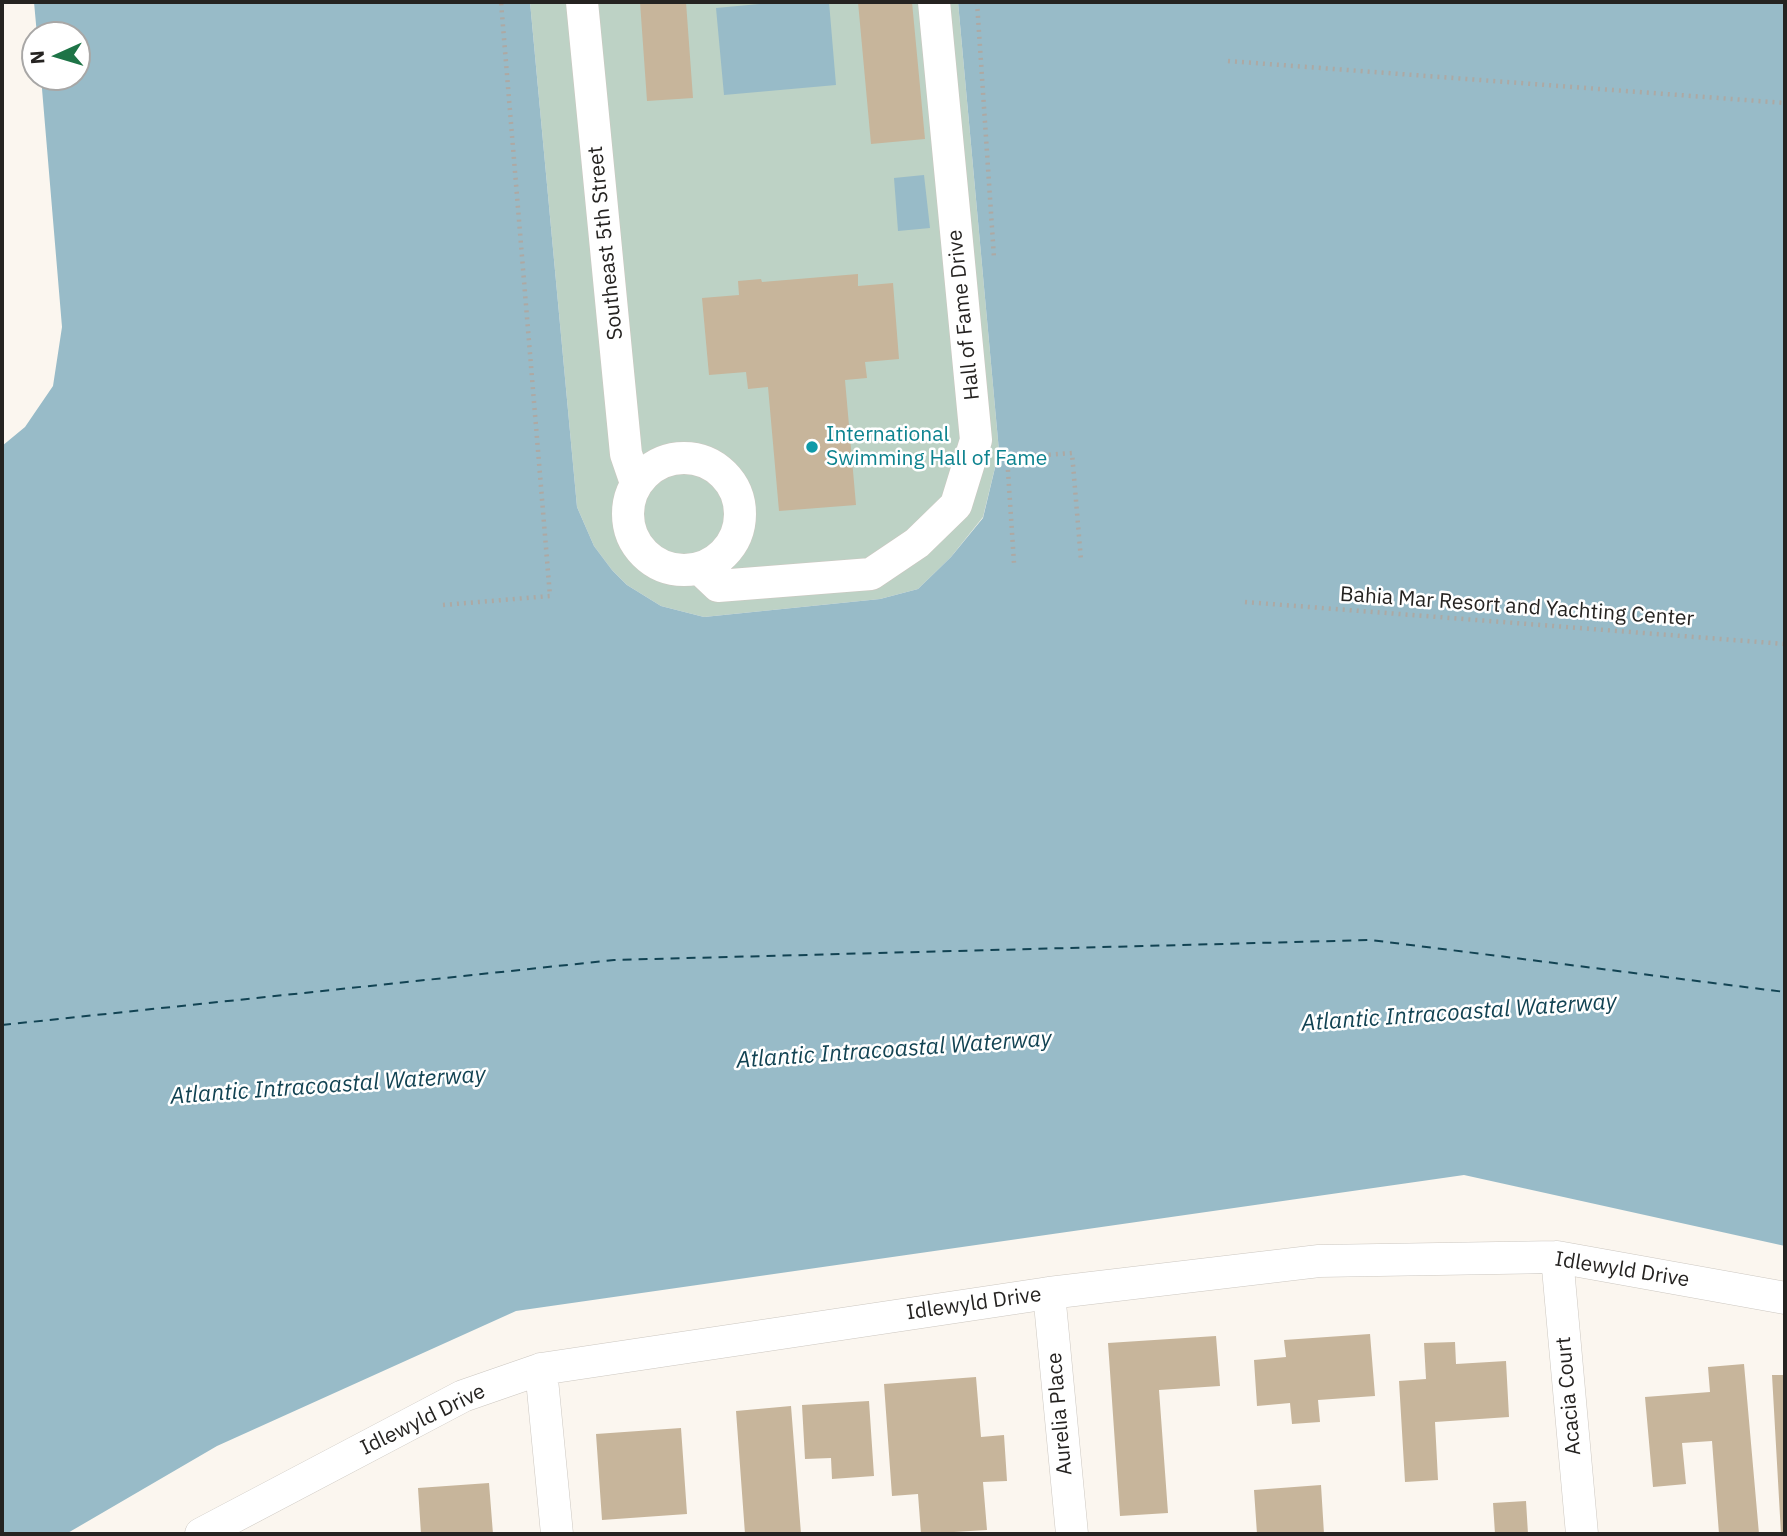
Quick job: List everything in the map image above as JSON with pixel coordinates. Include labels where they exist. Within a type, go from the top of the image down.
[{"type":"street","name":"Southeast 5th Street","points":[[582,2],[626,454],[636,483]]},
{"type":"street","name":"Hall of Fame Drive","points":[[699,568],[718,586],[871,573],[916,543],[956,505],[976,440],[934,2]]},
{"type":"street","points":[[686,457],[705,461],[721,471],[734,486],[740,505],[740,524],[734,541],[723,555],[708,566],[691,571],[673,570],[656,564],[642,552],[632,537],[628,501],[636,483],[649,469],[666,460],[686,457]]},
{"type":"street","name":"Idlewyld Drive","points":[[201,1534],[463,1396],[541,1369],[1049,1293],[1319,1261],[1557,1257],[1785,1298]]},
{"type":"street","name":"Acacia Court","points":[[1557,1257],[1582,1534]]},
{"type":"street","name":"Aurelia Place","points":[[1049,1293],[1072,1534]]},
{"type":"street","points":[[541,1369],[557,1534]]},
{"type":"path","points":[[443,605],[550,596],[501,2]]},
{"type":"path","points":[[1228,61],[1785,103]]},
{"type":"path","points":[[1007,458],[1072,453],[1081,560]]},
{"type":"path","name":"Bahia Mar Resort and Yachting Center","points":[[1245,602],[1785,644]]},
{"type":"green space","points":[[530,2],[958,2],[999,451],[983,517],[951,557],[918,589],[880,599],[704,617],[661,606],[627,585],[594,546],[577,507]]},
{"type":"water","name":"Atlantic Intracoastal Waterway","points":[[34,2],[530,2],[577,507],[594,546],[627,585],[661,606],[704,617],[880,599],[918,589],[951,557],[983,518],[999,451],[958,2],[1785,2],[1785,1246],[1464,1175],[516,1311],[217,1446],[66,1534],[2,1534],[2,446],[25,427],[53,386],[62,327],[42,91],[91,91],[91,21],[36,21]]},
{"type":"water","points":[[781,2],[829,2],[836,85],[724,95],[716,8]]},
{"type":"water","points":[[924,175],[930,228],[898,231],[894,178]]},
{"type":"building","points":[[640,2],[686,2],[693,98],[647,101]]},
{"type":"building","points":[[858,2],[912,2],[925,139],[871,144]]},
{"type":"building","name":"International Swimming Hall of Fame","points":[[858,274],[858,286],[893,283],[899,359],[865,362],[867,378],[845,380],[856,505],[779,511],[768,387],[748,389],[746,372],[709,375],[702,298],[739,295],[738,281],[761,279],[762,282]]},
{"type":"building","points":[[1370,1334],[1375,1396],[1318,1400],[1320,1422],[1292,1424],[1290,1403],[1257,1406],[1254,1360],[1286,1357],[1284,1340]]},
{"type":"building","points":[[1216,1336],[1220,1386],[1159,1390],[1168,1513],[1120,1516],[1108,1343]]},
{"type":"building","points":[[1455,1342],[1456,1364],[1506,1361],[1509,1417],[1435,1422],[1438,1480],[1405,1482],[1399,1381],[1426,1379],[1424,1343]]},
{"type":"building","points":[[1744,1364],[1759,1534],[1719,1534],[1712,1441],[1682,1443],[1686,1484],[1653,1487],[1645,1397],[1710,1392],[1708,1367]]},
{"type":"building","points":[[1772,1375],[1785,1375],[1785,1534],[1781,1534]]},
{"type":"building","points":[[976,1377],[981,1437],[1004,1435],[1007,1481],[983,1482],[987,1530],[921,1534],[918,1494],[892,1496],[884,1384]]},
{"type":"building","points":[[869,1401],[874,1476],[832,1479],[831,1458],[805,1459],[802,1405]]},
{"type":"building","points":[[791,1406],[801,1534],[745,1534],[736,1411]]},
{"type":"building","points":[[681,1428],[687,1514],[602,1520],[596,1434]]},
{"type":"building","points":[[489,1483],[493,1534],[421,1534],[418,1488]]},
{"type":"building","points":[[1321,1485],[1324,1534],[1257,1534],[1254,1490]]},
{"type":"building","points":[[1526,1501],[1528,1534],[1495,1534],[1493,1503]]},
{"type":"ferry route","points":[[2,1025],[614,960],[1371,940],[1785,992]]},
{"type":"place","name":"International Swimming Hall of Fame","points":[[812,447]]}]
